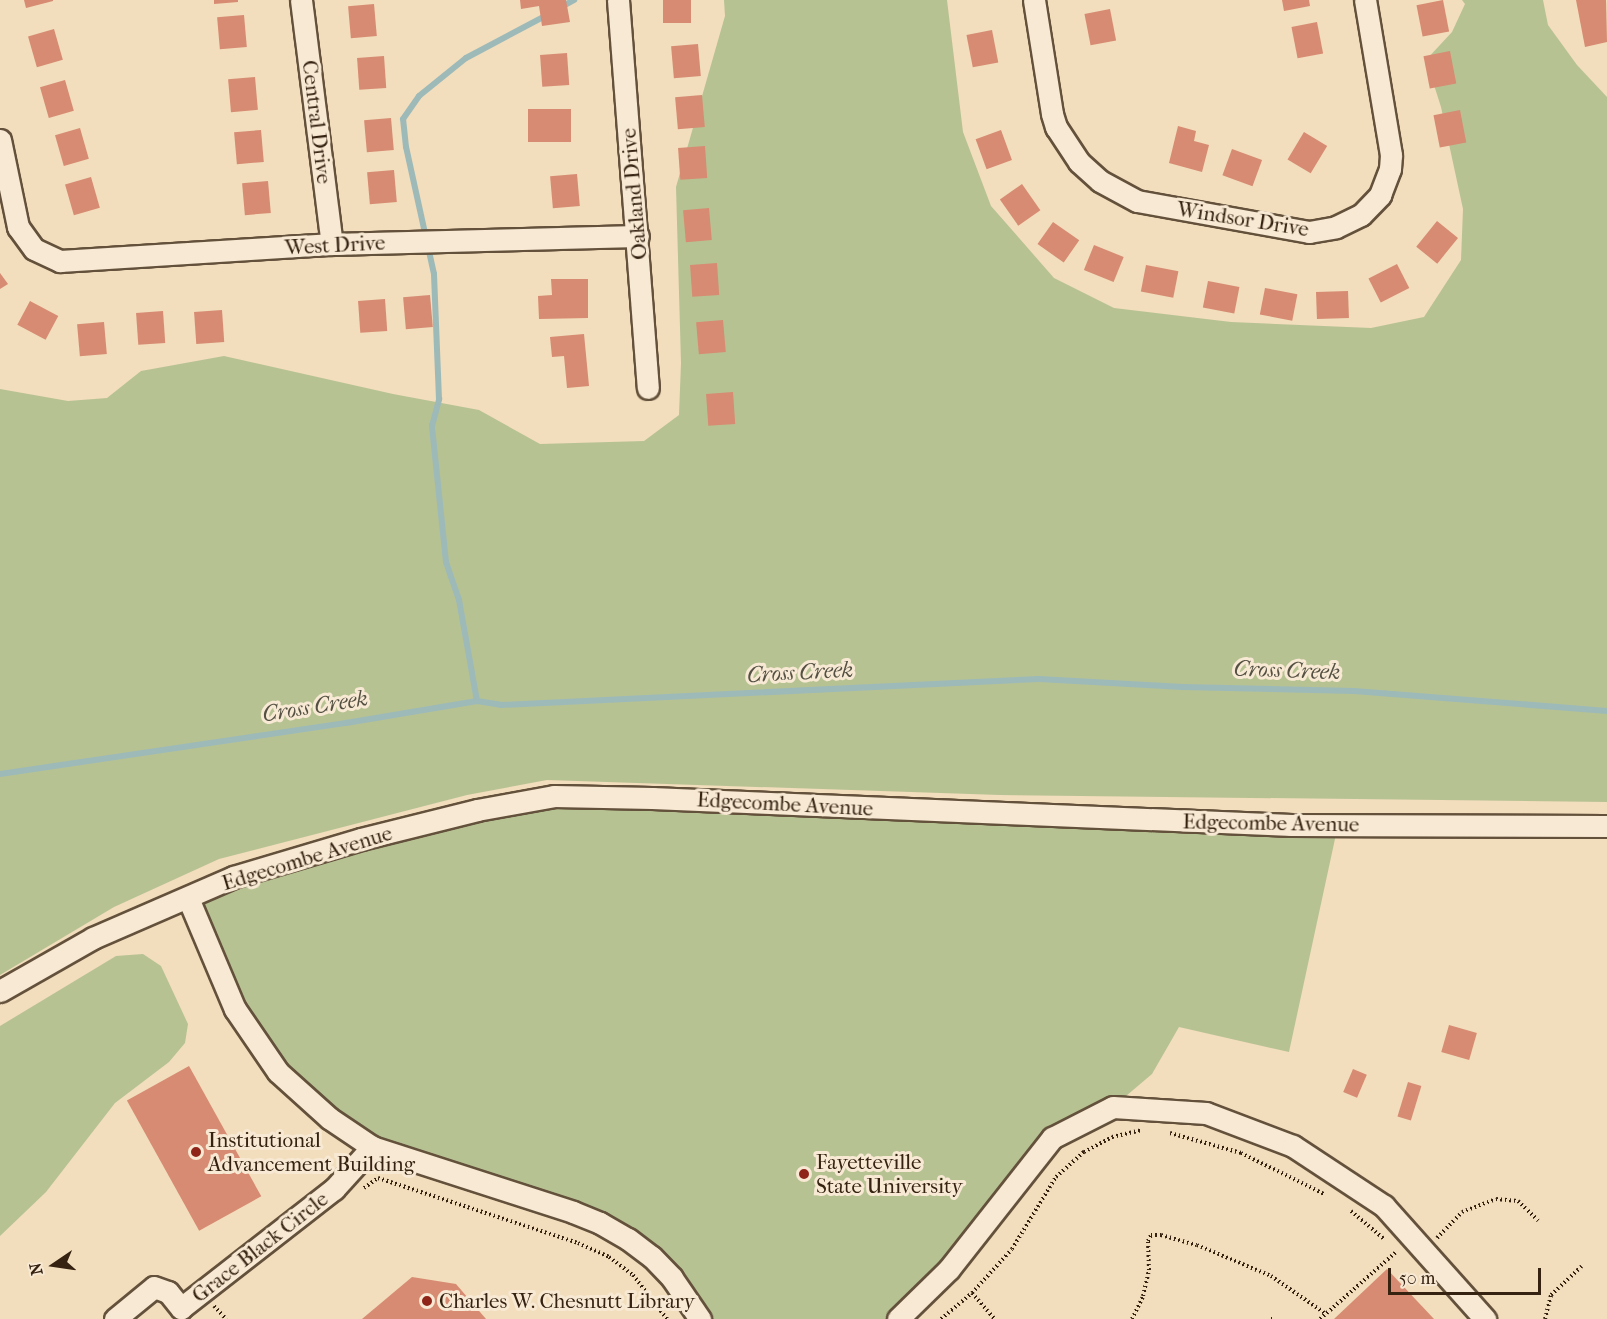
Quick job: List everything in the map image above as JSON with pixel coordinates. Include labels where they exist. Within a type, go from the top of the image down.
[{"type":"street","name":"Central Drive","points":[[301,0],[332,244]]},
{"type":"street","name":"Oakland Drive","points":[[618,0],[648,388]]},
{"type":"street","name":"Windsor Drive","points":[[1034,0],[1056,127],[1079,162],[1100,181],[1137,201],[1309,232],[1336,227],[1361,215],[1380,195],[1390,168],[1391,155],[1365,0]]},
{"type":"street","name":"West Drive","points":[[0,140],[18,227],[34,249],[46,257],[73,261],[332,244],[638,236]]},
{"type":"street","name":"Edgecombe Avenue","points":[[0,991],[93,938],[233,877],[361,839],[477,810],[554,796],[1279,824],[1607,826]]},
{"type":"street","points":[[188,898],[235,1009],[262,1051],[296,1089],[329,1118],[372,1147],[573,1212],[600,1223],[628,1239],[652,1257],[672,1278],[700,1319]]},
{"type":"street","points":[[898,1319],[950,1269],[1052,1138],[1113,1107],[1206,1113],[1293,1146],[1384,1206],[1485,1319]]},
{"type":"street","name":"Grace Black Circle","points":[[115,1319],[154,1287],[168,1292],[181,1308],[334,1189],[372,1147]]},
{"type":"path","points":[[941,1319],[972,1293],[1012,1249],[1035,1207],[1063,1170],[1084,1152],[1112,1137],[1142,1130],[1152,1131]]},
{"type":"path","points":[[1161,1132],[1206,1141],[1241,1152],[1285,1172],[1331,1198]]},
{"type":"path","points":[[362,1190],[378,1178],[578,1243],[609,1257],[633,1275],[667,1319]]},
{"type":"path","points":[[1391,1246],[1410,1266],[1462,1212],[1496,1199],[1518,1201],[1538,1220]]},
{"type":"path","points":[[1341,1204],[1386,1242]]},
{"type":"path","points":[[1132,1319],[1143,1296],[1149,1270],[1148,1242],[1151,1236],[1161,1235],[1197,1245],[1271,1276],[1326,1314]]},
{"type":"path","points":[[1320,1319],[1396,1252]]},
{"type":"path","points":[[1545,1319],[1551,1295],[1582,1266]]},
{"type":"path","points":[[972,1293],[995,1319]]},
{"type":"path","points":[[219,1299],[211,1303],[225,1319]]},
{"type":"green space","points":[[724,0],[947,0],[963,132],[991,206],[1054,278],[1114,308],[1231,322],[1371,328],[1424,317],[1461,260],[1463,209],[1441,107],[1426,60],[1452,32],[1465,4],[1462,0],[1543,0],[1548,25],[1577,65],[1607,97],[1607,802],[1000,795],[547,780],[467,795],[219,859],[114,907],[0,975],[0,389],[68,401],[107,398],[141,371],[224,356],[393,394],[479,410],[540,444],[644,441],[679,415],[681,363],[676,187],[725,16]]},
{"type":"green space","points":[[554,796],[1338,825],[1289,1052],[1179,1027],[1152,1074],[1113,1107],[1052,1138],[898,1319],[697,1319],[635,1244],[361,1141],[296,1089],[241,1018],[188,898]]},
{"type":"green space","points":[[143,954],[161,966],[188,1024],[185,1043],[169,1062],[115,1103],[46,1192],[0,1236],[0,1026],[116,956]]},
{"type":"building","points":[[24,0],[53,0],[53,1],[26,8]]},
{"type":"building","points":[[214,0],[238,0],[238,2],[214,4]]},
{"type":"building","points":[[520,0],[566,0],[570,22],[542,26],[539,6],[521,9]]},
{"type":"building","points":[[663,0],[691,0],[691,23],[663,23]]},
{"type":"building","points":[[1282,0],[1309,0],[1310,6],[1284,11]]},
{"type":"building","points":[[1443,0],[1449,31],[1423,37],[1416,5]]},
{"type":"building","points":[[1576,0],[1606,0],[1607,42],[1585,47]]},
{"type":"building","points":[[374,4],[377,36],[351,38],[348,6]]},
{"type":"building","points":[[1110,9],[1116,40],[1091,45],[1084,14]]},
{"type":"building","points":[[244,15],[247,47],[220,49],[217,17]]},
{"type":"building","points":[[1317,22],[1323,53],[1298,58],[1291,27]]},
{"type":"building","points":[[54,29],[63,60],[37,67],[28,36]]},
{"type":"building","points":[[992,30],[998,62],[973,67],[966,35]]},
{"type":"building","points":[[698,44],[701,76],[674,78],[671,46]]},
{"type":"building","points":[[1450,51],[1456,83],[1430,89],[1423,56]]},
{"type":"building","points":[[567,53],[569,85],[542,87],[540,55]]},
{"type":"building","points":[[384,56],[386,88],[359,90],[357,58]]},
{"type":"building","points":[[255,77],[258,110],[231,112],[228,79]]},
{"type":"building","points":[[65,80],[74,111],[49,118],[40,87]]},
{"type":"building","points":[[702,95],[705,127],[678,129],[675,97]]},
{"type":"building","points":[[528,109],[571,109],[571,142],[528,142]]},
{"type":"building","points":[[1460,110],[1466,142],[1440,148],[1433,115]]},
{"type":"building","points":[[391,118],[394,150],[367,152],[364,120]]},
{"type":"building","points":[[1178,126],[1196,131],[1194,141],[1209,145],[1202,172],[1169,163]]},
{"type":"building","points":[[80,128],[89,159],[64,166],[55,135]]},
{"type":"building","points":[[261,130],[264,162],[237,164],[234,132]]},
{"type":"building","points":[[1001,130],[1012,160],[987,169],[976,139]]},
{"type":"building","points":[[1304,132],[1327,146],[1311,173],[1288,159]]},
{"type":"building","points":[[705,146],[707,178],[680,180],[678,148]]},
{"type":"building","points":[[1232,149],[1262,160],[1252,186],[1222,175]]},
{"type":"building","points":[[394,170],[397,202],[370,204],[367,172]]},
{"type":"building","points":[[577,174],[580,206],[553,208],[550,176]]},
{"type":"building","points":[[91,177],[100,208],[74,215],[65,184]]},
{"type":"building","points":[[268,181],[271,213],[245,215],[242,183]]},
{"type":"building","points":[[1022,184],[1040,210],[1018,226],[1000,199]]},
{"type":"building","points":[[709,208],[712,240],[686,242],[683,210]]},
{"type":"building","points":[[1437,221],[1458,238],[1437,264],[1416,247]]},
{"type":"building","points":[[1053,222],[1079,240],[1064,262],[1038,244]]},
{"type":"building","points":[[1094,245],[1124,257],[1114,282],[1084,270]]},
{"type":"building","points":[[717,263],[719,295],[692,297],[690,265]]},
{"type":"building","points":[[1397,264],[1409,288],[1381,303],[1368,279]]},
{"type":"building","points":[[1146,265],[1178,271],[1173,298],[1141,292]]},
{"type":"building","points":[[0,273],[8,284],[0,289]]},
{"type":"building","points":[[551,279],[588,279],[588,318],[539,319],[538,296],[552,295]]},
{"type":"building","points":[[1208,281],[1239,287],[1234,314],[1203,308]]},
{"type":"building","points":[[1265,288],[1297,294],[1292,321],[1260,315]]},
{"type":"building","points":[[1348,291],[1349,318],[1317,319],[1316,292]]},
{"type":"building","points":[[430,295],[433,327],[406,329],[403,297]]},
{"type":"building","points":[[385,299],[387,331],[360,333],[358,301]]},
{"type":"building","points":[[30,301],[58,316],[46,340],[17,325]]},
{"type":"building","points":[[222,310],[224,342],[196,344],[194,312]]},
{"type":"building","points":[[163,311],[165,343],[138,345],[136,313]]},
{"type":"building","points":[[723,320],[726,352],[699,354],[696,322]]},
{"type":"building","points":[[104,322],[107,354],[80,356],[77,324]]},
{"type":"building","points":[[584,334],[589,386],[567,388],[564,356],[552,357],[550,337]]},
{"type":"building","points":[[733,392],[735,424],[708,426],[706,394]]},
{"type":"building","points":[[1449,1025],[1477,1033],[1469,1060],[1441,1052]]},
{"type":"building","name":"Institutional Advancement Building","points":[[189,1066],[261,1196],[199,1231],[127,1100]]},
{"type":"building","points":[[1353,1069],[1367,1075],[1357,1098],[1343,1092]]},
{"type":"building","points":[[1408,1082],[1421,1086],[1411,1121],[1397,1116]]},
{"type":"building","points":[[1387,1269],[1434,1319],[1334,1319]]},
{"type":"building","name":"Charles W. Chesnutt Library","points":[[412,1277],[456,1284],[486,1319],[362,1319]]},
{"type":"waterway","points":[[561,7],[574,0]]},
{"type":"waterway","points":[[477,701],[459,600],[446,562],[432,426],[439,399],[434,274],[406,147],[403,119],[419,96],[466,58],[547,15]]},
{"type":"waterway","name":"Cross Creek","points":[[0,774],[346,723],[477,701],[501,705],[1039,679],[1183,687],[1354,691],[1607,711]]},
{"type":"place","name":"Institutional Advancement Building","points":[[196,1152]]},
{"type":"place","name":"Fayetteville State University","points":[[804,1174]]},
{"type":"place","name":"Charles W. Chesnutt Library","points":[[427,1301]]}]
